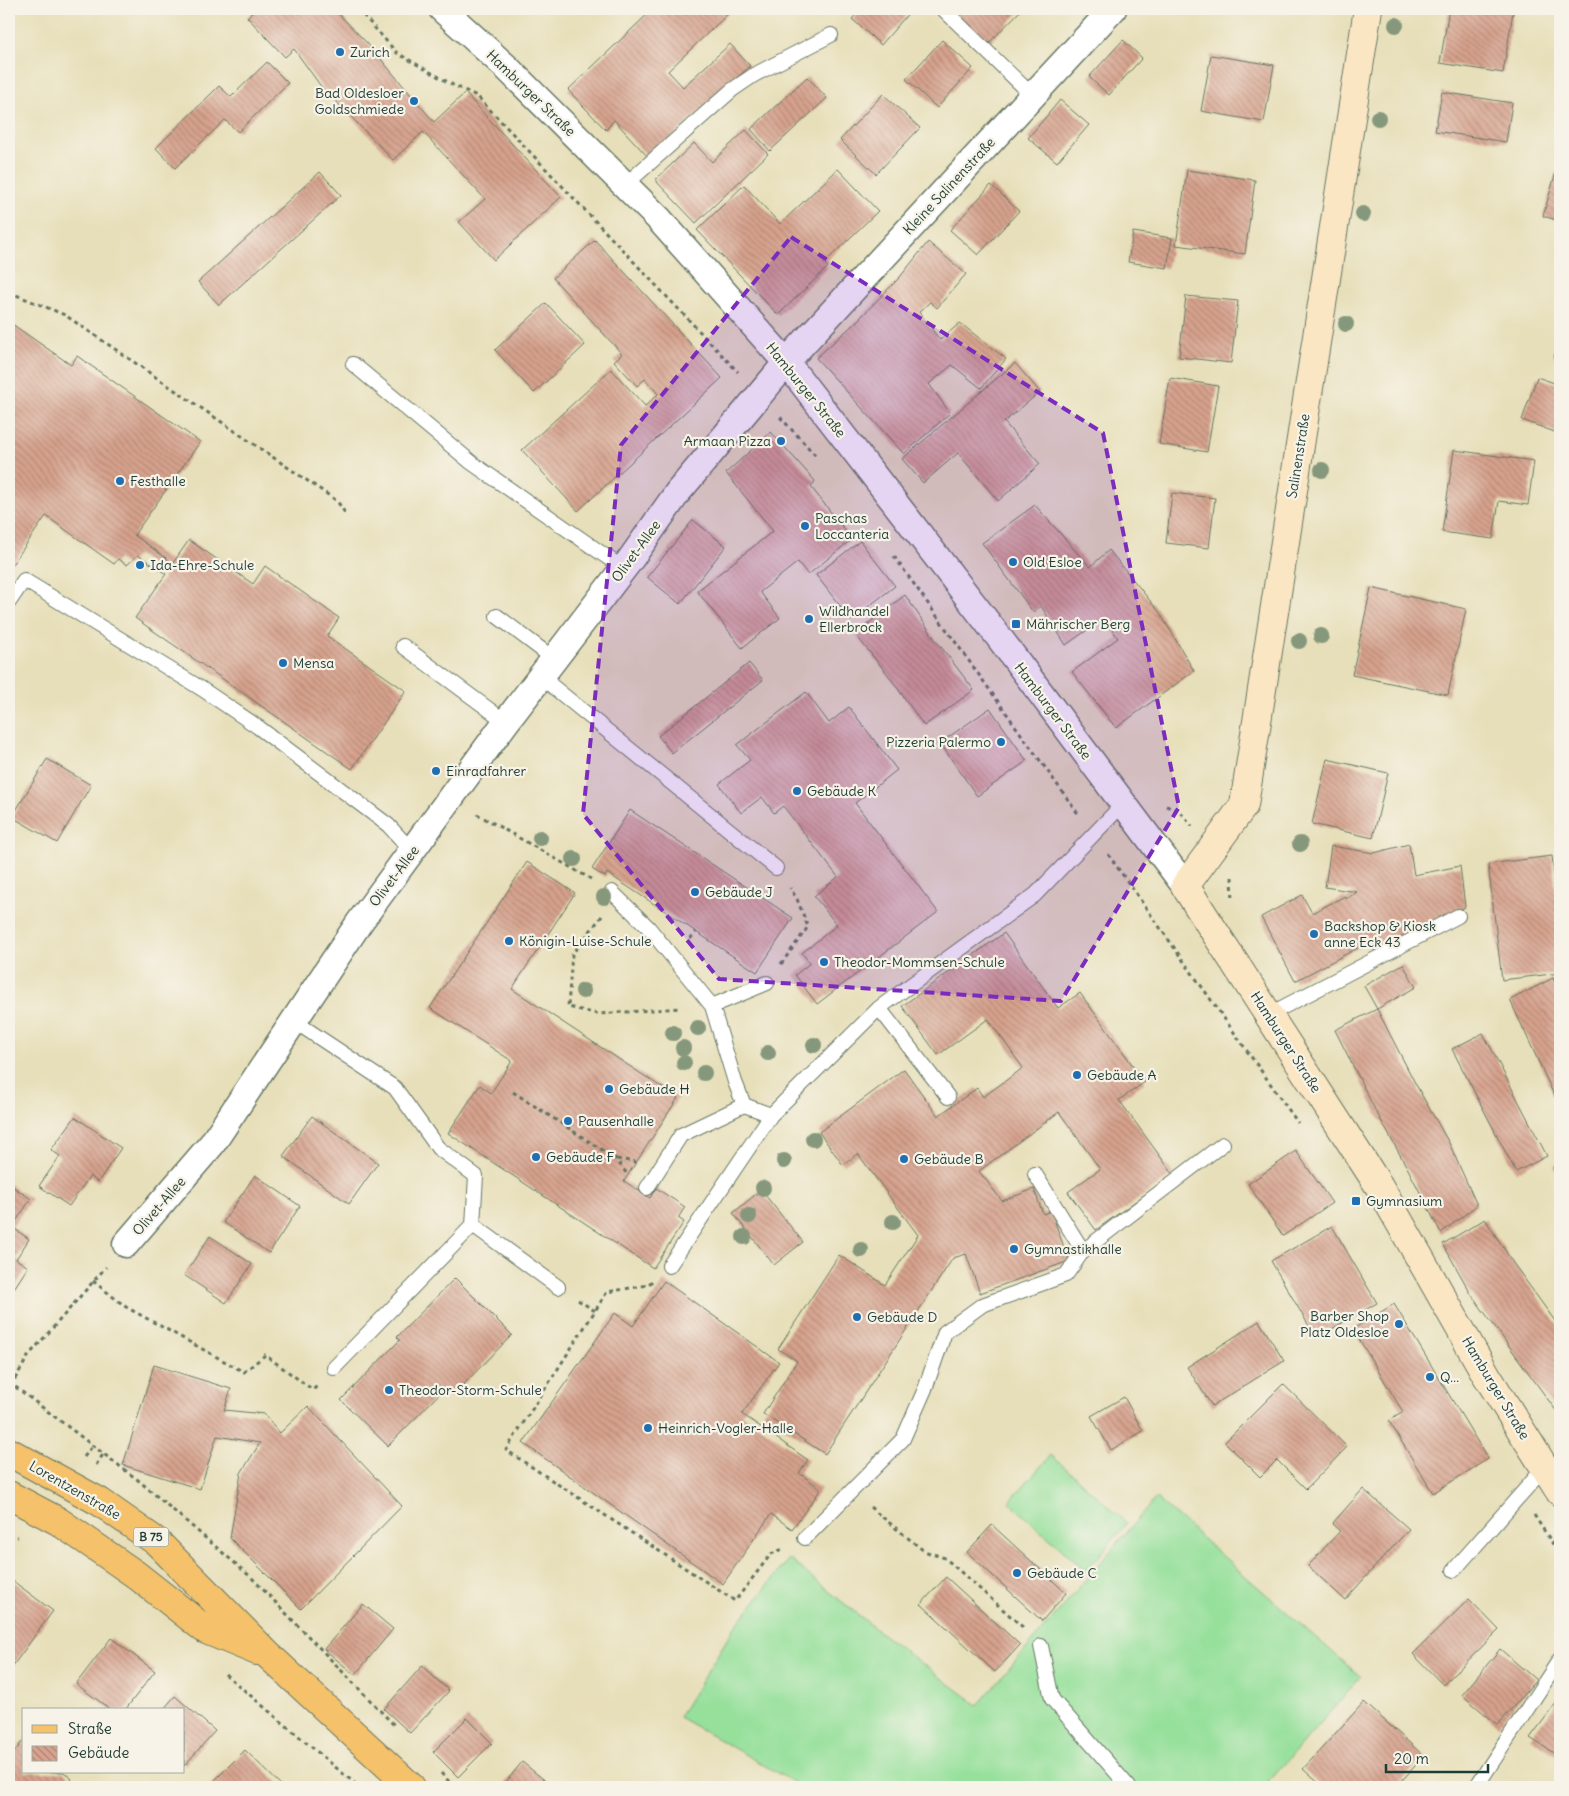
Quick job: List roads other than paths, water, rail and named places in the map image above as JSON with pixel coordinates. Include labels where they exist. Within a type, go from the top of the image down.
[{"type":"main road","name":"Lorentzenstraße","points":[[9,1452],[100,1502],[157,1542],[268,1655],[411,1787]]},
{"type":"main road","name":"Lorentzenstraße","points":[[9,1495],[58,1521],[135,1574],[206,1630],[268,1655]]},
{"type":"street","name":"Hamburger Straße","points":[[442,9],[506,67],[658,218],[786,362],[992,629],[1185,886],[1379,1186],[1487,1376],[1560,1492]]},
{"type":"street","name":"Kleine Salinenstraße","points":[[786,362],[1113,9]]},
{"type":"street","name":"Salinenstraße","points":[[1185,886],[1244,805],[1368,9]]},
{"type":"street","name":"Olivet-Allee","points":[[126,1244],[212,1144],[359,923],[506,722],[624,569],[678,492],[786,362]]},
{"type":"lane","points":[[943,9],[1033,96]]},
{"type":"lane","points":[[625,185],[732,90],[754,75],[831,35]]},
{"type":"lane","points":[[353,364],[472,463],[624,569]]},
{"type":"lane","points":[[9,602],[24,580],[202,689],[258,727],[388,825],[412,851]]},
{"type":"lane","points":[[497,616],[548,668],[776,868]]},
{"type":"lane","points":[[403,646],[506,722]]},
{"type":"lane","points":[[669,1266],[771,1115],[879,1008],[1035,896],[1123,804]]},
{"type":"lane","points":[[615,896],[648,927],[712,1006],[744,1105]]},
{"type":"lane","points":[[1268,1015],[1458,916]]},
{"type":"lane","points":[[712,1006],[767,983]]},
{"type":"lane","points":[[879,1008],[948,1097]]},
{"type":"lane","points":[[294,1021],[395,1088],[438,1148],[476,1176],[473,1225],[334,1368]]},
{"type":"lane","points":[[647,1188],[681,1135],[744,1105],[771,1115]]},
{"type":"lane","points":[[805,1538],[903,1439],[945,1332],[982,1305],[1066,1275],[1083,1251],[1223,1144]]},
{"type":"lane","points":[[1035,1174],[1083,1251]]},
{"type":"lane","points":[[473,1225],[558,1287]]},
{"type":"lane","points":[[1454,1570],[1545,1467]]},
{"type":"lane","points":[[1041,1646],[1052,1699],[1129,1787]]},
{"type":"lane","points":[[1476,1787],[1560,1659]]},
{"type":"place","name":"Zurich","points":[[340,52]]},
{"type":"place","name":"Bad Oldesloer Goldschmiede","points":[[414,101]]},
{"type":"place","name":"Armaan Pizza","points":[[781,441]]},
{"type":"place","name":"Festhalle","points":[[120,481]]},
{"type":"place","name":"Paschas Loccanteria","points":[[805,526]]},
{"type":"place","name":"Old Esloe","points":[[1013,562]]},
{"type":"place","name":"Ida-Ehre-Schule","points":[[140,565]]},
{"type":"place","name":"Wildhandel Ellerbrock","points":[[809,619]]},
{"type":"place","name":"Mährischer Berg","points":[[1016,624]]},
{"type":"place","name":"Mensa","points":[[283,663]]},
{"type":"place","name":"Pizzeria Palermo","points":[[1001,742]]},
{"type":"place","name":"Einradfahrer","points":[[436,771]]},
{"type":"place","name":"Gebäude K","points":[[797,791]]},
{"type":"place","name":"Gebäude J","points":[[695,892]]},
{"type":"place","name":"Backshop & Kiosk anne Eck 43","points":[[1314,934]]},
{"type":"place","name":"Königin-Luise-Schule","points":[[509,941]]},
{"type":"place","name":"Theodor-Mommsen-Schule","points":[[824,962]]},
{"type":"place","name":"Gebäude A","points":[[1077,1075]]},
{"type":"place","name":"Gebäude H","points":[[609,1089]]},
{"type":"place","name":"Pausenhalle","points":[[568,1121]]},
{"type":"place","name":"Gebäude F","points":[[536,1157]]},
{"type":"place","name":"Gebäude B","points":[[904,1159]]},
{"type":"place","name":"Gymnasium","points":[[1356,1201]]},
{"type":"place","name":"Gymnastikhalle","points":[[1014,1249]]},
{"type":"place","name":"Gebäude D","points":[[857,1317]]},
{"type":"place","name":"Barber Shop Platz Oldesloe","points":[[1399,1324]]},
{"type":"place","name":"Q...","points":[[1430,1377]]},
{"type":"place","name":"Theodor-Storm-Schule","points":[[389,1390]]},
{"type":"place","name":"Heinrich-Vogler-Halle","points":[[648,1428]]},
{"type":"place","name":"Gebäude C","points":[[1017,1573]]}]
